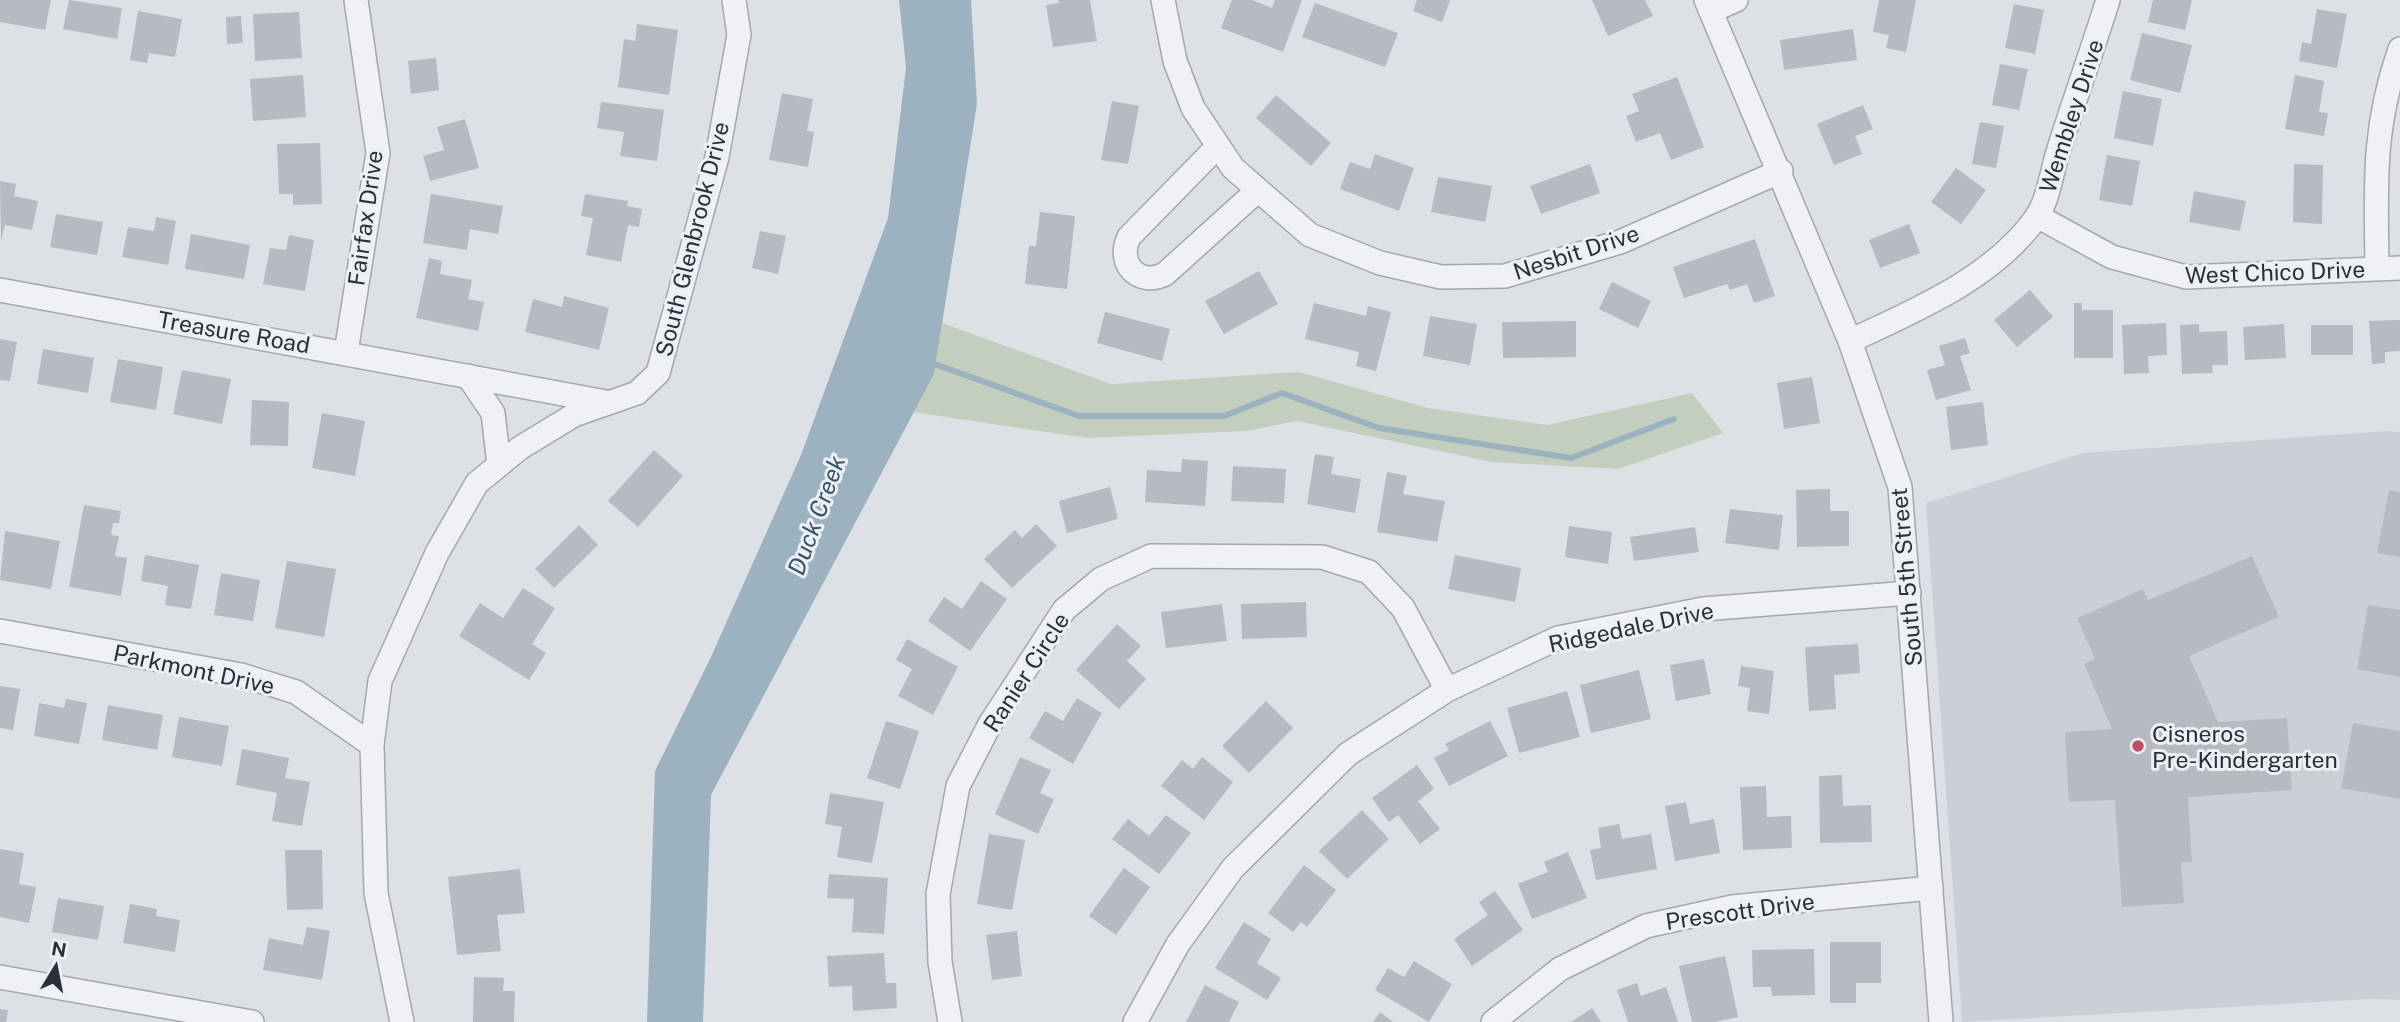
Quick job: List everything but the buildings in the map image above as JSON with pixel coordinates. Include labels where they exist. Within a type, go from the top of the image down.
[{"type":"street","name":"Fairfax Drive","points":[[346,352],[378,153],[356,0]]},
{"type":"street","name":"South Glenbrook Drive","points":[[402,1022],[376,893],[372,745],[380,681],[432,565],[477,483],[520,448],[574,415],[637,393],[658,373],[717,157],[739,35],[734,0]]},
{"type":"street","name":"Nesbit Drive","points":[[1163,0],[1175,61],[1193,108],[1233,169],[1310,235],[1380,263],[1441,277],[1505,276],[1620,242],[1781,171]]},
{"type":"street","points":[[1708,5],[1736,0]]},
{"type":"street","name":"Wembley Drive","points":[[1850,341],[1920,308],[1969,279],[1999,256],[2037,216],[2048,192],[2057,155],[2108,0]]},
{"type":"street","name":"South 5th Street","points":[[1708,5],[1781,171],[1850,341],[1900,487],[1941,1022]]},
{"type":"street","points":[[2389,268],[2375,156],[2386,89],[2400,49]]},
{"type":"street","points":[[1217,147],[1129,237],[1124,253],[1129,268],[1150,279],[1165,274],[1257,191]]},
{"type":"street","name":"West Chico Drive","points":[[2037,216],[2112,257],[2186,277],[2389,268]]},
{"type":"street","name":"Treasure Road","points":[[0,290],[609,402]]},
{"type":"street","points":[[468,376],[493,413],[499,465]]},
{"type":"street","name":"Ranier Circle","points":[[950,1022],[940,962],[938,894],[958,786],[990,724],[1064,610],[1101,579],[1151,556],[1322,557],[1369,572],[1403,608],[1447,690]]},
{"type":"street","name":"Ridgedale Drive","points":[[1135,1022],[1178,944],[1233,868],[1348,754],[1447,690],[1558,638],[1703,609],[1909,593]]},
{"type":"street","name":"Parkmont Drive","points":[[0,631],[242,675],[296,692],[372,745]]},
{"type":"street","name":"Prescott Drive","points":[[1493,1022],[1560,969],[1646,926],[1732,907],[1931,888]]},
{"type":"street","points":[[0,977],[252,1022]]},
{"type":"shaded area","name":"Cisneros Pre-Kindergarten","points":[[2400,432],[2400,1000],[2371,999],[1962,1022],[1926,503],[2083,453]]},
{"type":"green space","points":[[942,323],[1111,384],[1299,372],[1428,408],[1547,425],[1692,393],[1723,433],[1618,469],[1492,462],[1297,421],[1246,431],[1087,438],[913,412],[934,373]]},
{"type":"water","name":"Duck Creek","points":[[899,0],[971,0],[977,104],[934,374],[711,795],[703,1022],[647,1022],[655,771],[710,659],[801,455],[888,218],[906,67]]},
{"type":"waterway","points":[[929,362],[1079,416],[1224,416],[1282,393],[1379,428],[1571,458],[1674,419]]},
{"type":"place","name":"Cisneros Pre-Kindergarten","points":[[2138,746]]}]
